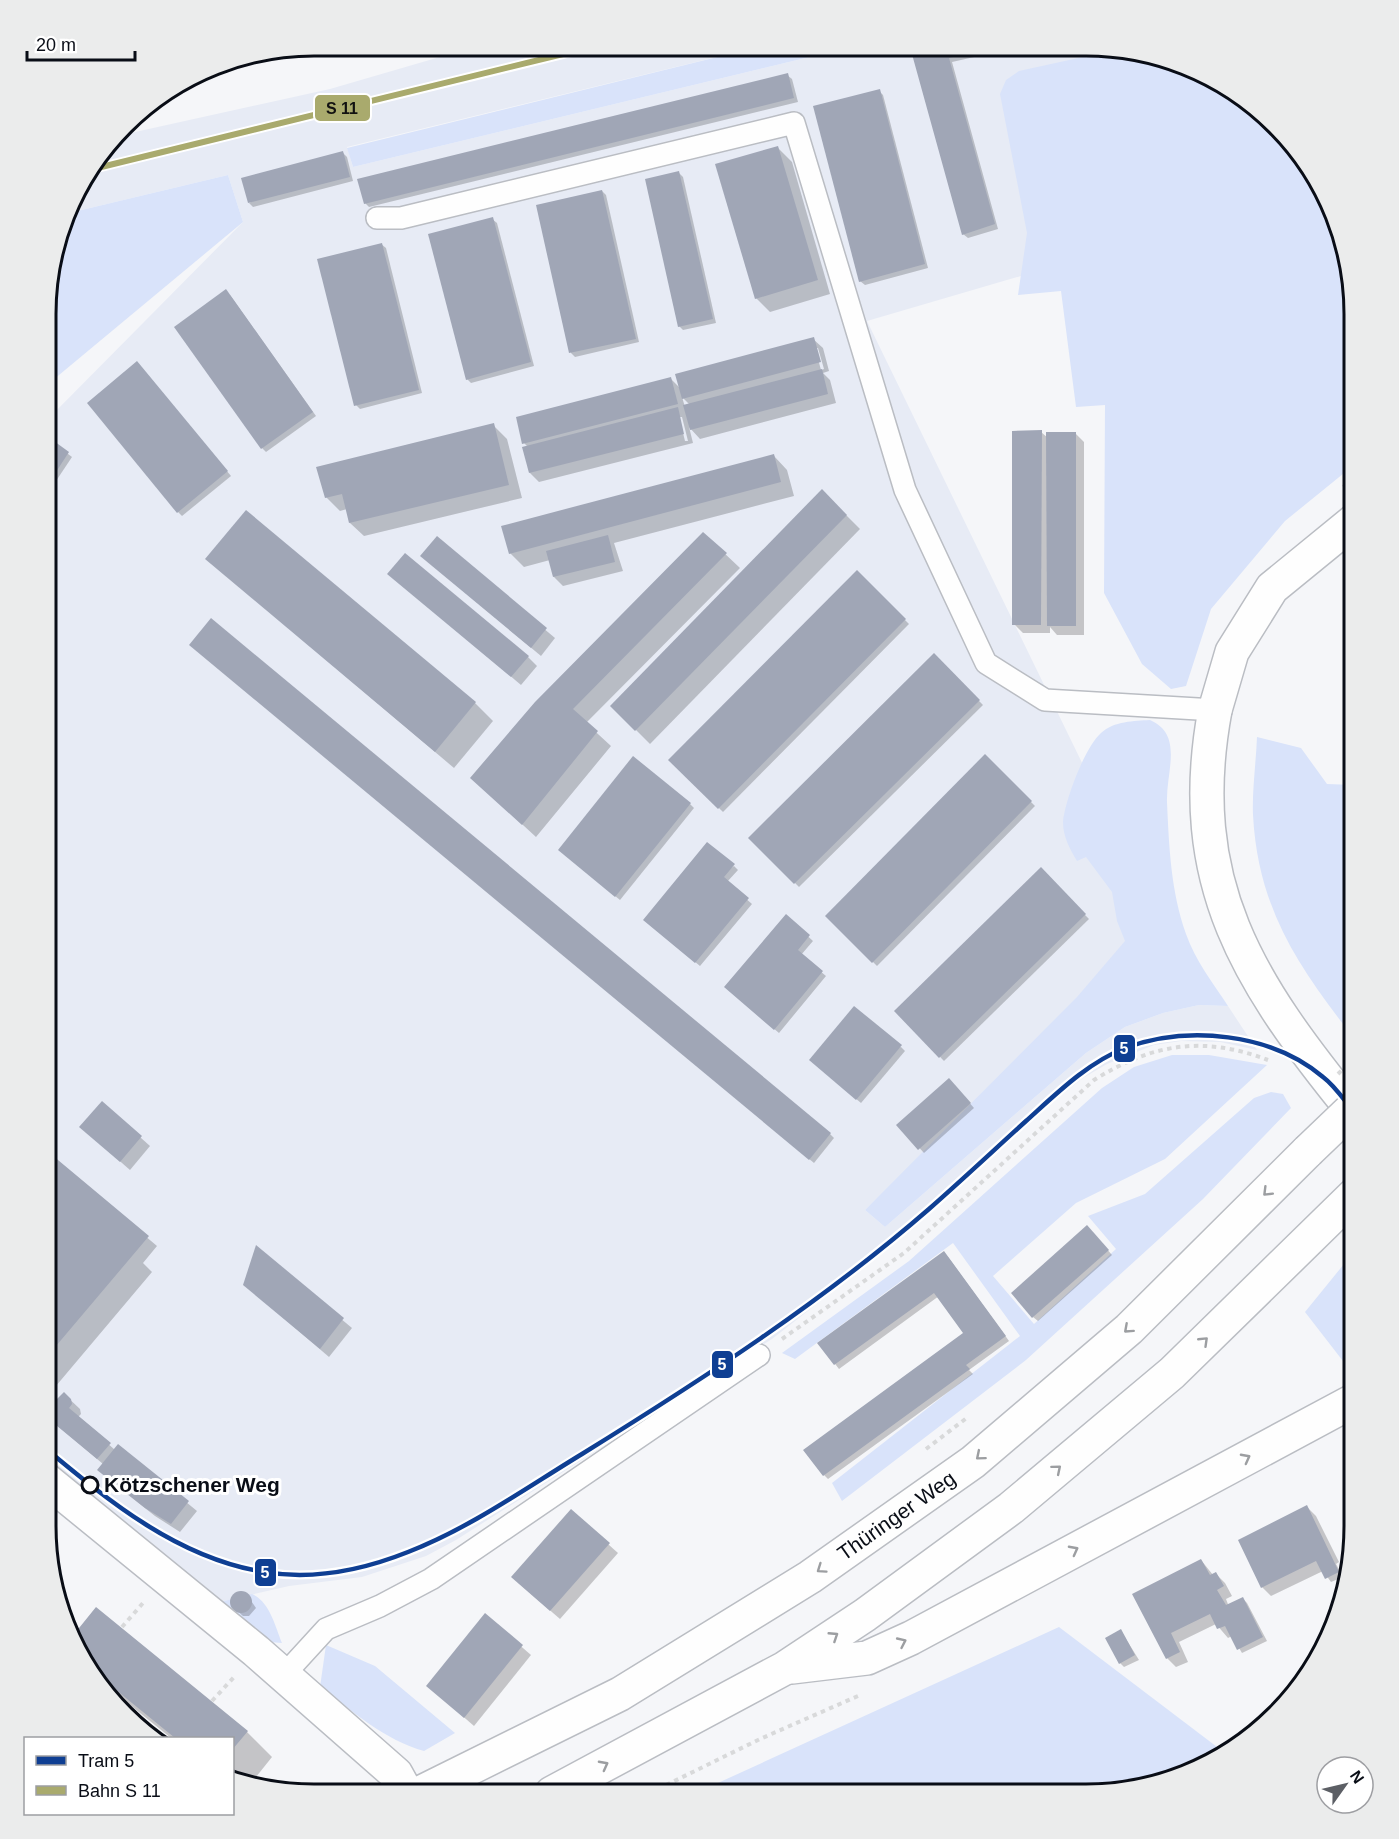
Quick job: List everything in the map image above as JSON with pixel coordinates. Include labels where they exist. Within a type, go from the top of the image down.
[{"type":"main road","points":[[1344,529],[1272,588],[1245,627],[1232,652],[1215,710],[1206,756],[1205,786],[1210,850],[1224,908],[1235,935],[1267,994],[1306,1053],[1344,1100]]},
{"type":"main road","name":"Thüringer Weg","points":[[438,1784],[620,1694],[810,1577],[973,1462],[1129,1329],[1344,1117]]},
{"type":"main road","points":[[567,1784],[784,1668],[866,1615],[1011,1508],[1172,1373],[1344,1204]]},
{"type":"main road","points":[[784,1668],[867,1658],[911,1638],[1344,1406]]},
{"type":"main road","points":[[56,1488],[284,1676],[396,1774],[402,1784]]},
{"type":"lane","points":[[377,218],[401,218],[794,123],[905,490],[986,663],[1045,700],[1215,710]]},
{"type":"lane","points":[[284,1676],[326,1629],[380,1606],[431,1578],[759,1355]]},
{"type":"path","points":[[759,1355],[904,1253],[1094,1080],[1123,1062],[1155,1050],[1183,1045],[1221,1047],[1273,1062]]},
{"type":"path","points":[[922,1452],[976,1410]]},
{"type":"path","points":[[669,1784],[864,1693]]},
{"type":"shaded area","points":[[443,56],[721,56],[347,147],[353,167],[814,56],[1103,56],[1147,62],[1055,266],[867,321],[1160,923],[865,1210],[885,1227],[1086,1053],[1125,1027],[1163,1013],[1199,1005],[1228,1006],[1257,1050],[1220,1042],[1181,1041],[1154,1045],[1107,1064],[1083,1078],[1060,1096],[914,1228],[772,1339],[456,1540],[426,1556],[362,1577],[289,1586],[220,1602],[56,1474],[56,411],[243,222],[228,175],[77,211],[90,184],[119,143],[129,133],[330,89]]},
{"type":"shaded area","points":[[721,56],[814,56],[353,167],[347,148]]},
{"type":"shaded area","points":[[1087,56],[1103,56],[1153,64],[1184,75],[1215,90],[1256,119],[1290,156],[1317,199],[1335,246],[1344,313],[1344,473],[1285,521],[1211,609],[1186,686],[1171,689],[1142,664],[1104,593],[1105,405],[1076,407],[1061,291],[1018,295],[1027,233],[1000,94],[1006,80],[1019,71]]},
{"type":"shaded area","points":[[228,175],[243,222],[56,378],[58,279],[64,246],[77,211]]},
{"type":"shaded area","points":[[1150,720],[1167,735],[1170,744],[1167,790],[1169,836],[1174,886],[1181,918],[1194,953],[1228,1006],[1199,1005],[1163,1013],[1125,1027],[1086,1053],[885,1227],[865,1210],[1077,997],[1125,941],[1117,921],[1112,892],[1086,857],[1077,861],[1069,847],[1063,822],[1077,774],[1095,740],[1112,726],[1124,722]]},
{"type":"shaded area","points":[[1257,737],[1301,748],[1327,784],[1344,785],[1344,1025],[1299,961],[1272,908],[1256,848],[1253,796]]},
{"type":"shaded area","points":[[1172,1055],[1209,1055],[1267,1065],[1165,1159],[1076,1203],[993,1276],[1034,1324],[1116,1249],[1088,1216],[1145,1194],[1254,1098],[1271,1092],[1283,1094],[1291,1108],[1203,1199],[1026,1360],[842,1501],[832,1483],[1020,1336],[953,1243],[795,1359],[782,1353],[909,1261],[1102,1088],[1134,1067]]},
{"type":"shaded area","points":[[1344,1264],[1344,1362],[1305,1312]]},
{"type":"shaded area","points":[[252,1594],[268,1609],[282,1643],[269,1642],[220,1602]]},
{"type":"shaded area","points":[[1059,1627],[1218,1747],[1184,1764],[1153,1775],[1103,1783],[716,1784]]},
{"type":"shaded area","points":[[326,1645],[375,1666],[455,1733],[424,1751],[396,1740],[369,1724],[320,1687]]},
{"type":"building","points":[[912,56],[957,56],[949,58],[995,224],[962,235]]},
{"type":"building","points":[[788,73],[794,98],[364,204],[357,179]]},
{"type":"building","points":[[880,89],[925,264],[859,282],[813,106]]},
{"type":"building","points":[[778,146],[818,280],[755,299],[715,164]]},
{"type":"building","points":[[343,151],[350,177],[248,203],[241,178]]},
{"type":"building","points":[[679,171],[713,319],[678,327],[645,179]]},
{"type":"building","points":[[602,190],[636,339],[569,353],[536,205]]},
{"type":"building","points":[[493,217],[531,362],[466,380],[428,234]]},
{"type":"building","points":[[382,243],[419,390],[354,406],[317,259]]},
{"type":"building","points":[[226,289],[313,412],[261,449],[174,327]]},
{"type":"building","points":[[814,337],[821,362],[682,399],[675,374]]},
{"type":"building","points":[[137,361],[228,471],[177,513],[87,403]]},
{"type":"building","points":[[822,369],[828,394],[690,430],[683,405]]},
{"type":"building","points":[[671,377],[678,404],[522,444],[516,417]]},
{"type":"building","points":[[678,407],[684,434],[529,473],[522,447]]},
{"type":"building","points":[[494,423],[509,485],[349,523],[342,494],[325,498],[316,467]]},
{"type":"building","points":[[1042,430],[1041,625],[1012,625],[1012,431]]},
{"type":"building","points":[[1046,432],[1076,432],[1076,626],[1047,626]]},
{"type":"building","points":[[56,443],[69,452],[56,472]]},
{"type":"building","points":[[774,454],[781,482],[509,554],[501,526]]},
{"type":"building","points":[[822,489],[847,515],[635,731],[610,706]]},
{"type":"building","points":[[246,510],[476,702],[435,752],[205,559]]},
{"type":"building","points":[[703,532],[727,553],[573,709],[598,731],[522,825],[470,778],[535,702]]},
{"type":"building","points":[[608,535],[615,562],[553,577],[546,551]]},
{"type":"building","points":[[437,536],[547,628],[531,648],[420,556]]},
{"type":"building","points":[[405,553],[529,656],[511,677],[387,574]]},
{"type":"building","points":[[857,570],[906,619],[718,809],[668,760]]},
{"type":"building","points":[[211,618],[831,1133],[809,1160],[189,645]]},
{"type":"building","points":[[934,653],[980,700],[794,884],[748,838]]},
{"type":"building","points":[[985,754],[1032,801],[872,963],[825,916]]},
{"type":"building","points":[[633,756],[691,803],[615,897],[558,850]]},
{"type":"building","points":[[707,842],[735,864],[724,877],[749,898],[695,963],[643,920]]},
{"type":"building","points":[[1041,867],[1086,914],[939,1058],[894,1011]]},
{"type":"building","points":[[786,914],[810,935],[798,950],[823,971],[774,1030],[724,987]]},
{"type":"building","points":[[854,1006],[902,1045],[856,1100],[809,1060]]},
{"type":"building","points":[[949,1078],[971,1103],[918,1150],[896,1125]]},
{"type":"building","points":[[102,1101],[142,1136],[120,1162],[79,1127]]},
{"type":"building","points":[[56,1158],[149,1236],[56,1346]]},
{"type":"building","points":[[1087,1225],[1109,1250],[1032,1318],[1011,1293]]},
{"type":"building","points":[[256,1245],[344,1318],[320,1349],[243,1285]]},
{"type":"building","points":[[944,1251],[1006,1336],[966,1365],[970,1369],[823,1476],[803,1450],[963,1333],[934,1293],[834,1365],[817,1343]]},
{"type":"building","points":[[64,1392],[71,1399],[72,1404],[69,1408],[111,1443],[97,1459],[56,1425],[56,1400]]},
{"type":"building","points":[[118,1444],[189,1501],[171,1524],[145,1508],[97,1470]]},
{"type":"building","points":[[1307,1505],[1339,1572],[1325,1579],[1316,1561],[1261,1588],[1238,1540]]},
{"type":"building","points":[[571,1509],[610,1543],[550,1611],[511,1577]]},
{"type":"building","points":[[1201,1559],[1210,1575],[1216,1572],[1224,1586],[1217,1590],[1226,1605],[1243,1597],[1263,1637],[1237,1650],[1225,1626],[1217,1629],[1210,1614],[1171,1633],[1180,1652],[1166,1659],[1132,1594]]},
{"type":"building","points":[[241,1591],[249,1594],[252,1602],[249,1610],[241,1613],[233,1610],[230,1602],[233,1594]]},
{"type":"building","points":[[96,1607],[248,1731],[234,1748],[234,1737],[174,1737],[112,1686],[90,1655],[78,1630]]},
{"type":"building","points":[[485,1613],[523,1645],[464,1718],[426,1686]]},
{"type":"building","points":[[1121,1629],[1135,1655],[1119,1664],[1105,1638]]},
{"type":"tram line","name":"5","points":[[56,1457],[147,1525],[174,1541],[233,1565],[264,1572],[300,1575],[337,1572],[373,1564],[431,1542],[519,1494],[761,1338],[847,1276],[888,1243],[1060,1090],[1111,1054],[1149,1041],[1175,1037],[1202,1035],[1254,1042],[1302,1062],[1327,1081],[1344,1100]]},
{"type":"transit line","points":[[101,167],[555,56]]},
{"type":"place","name":"Kötzschener Weg","points":[[90,1485]]}]
